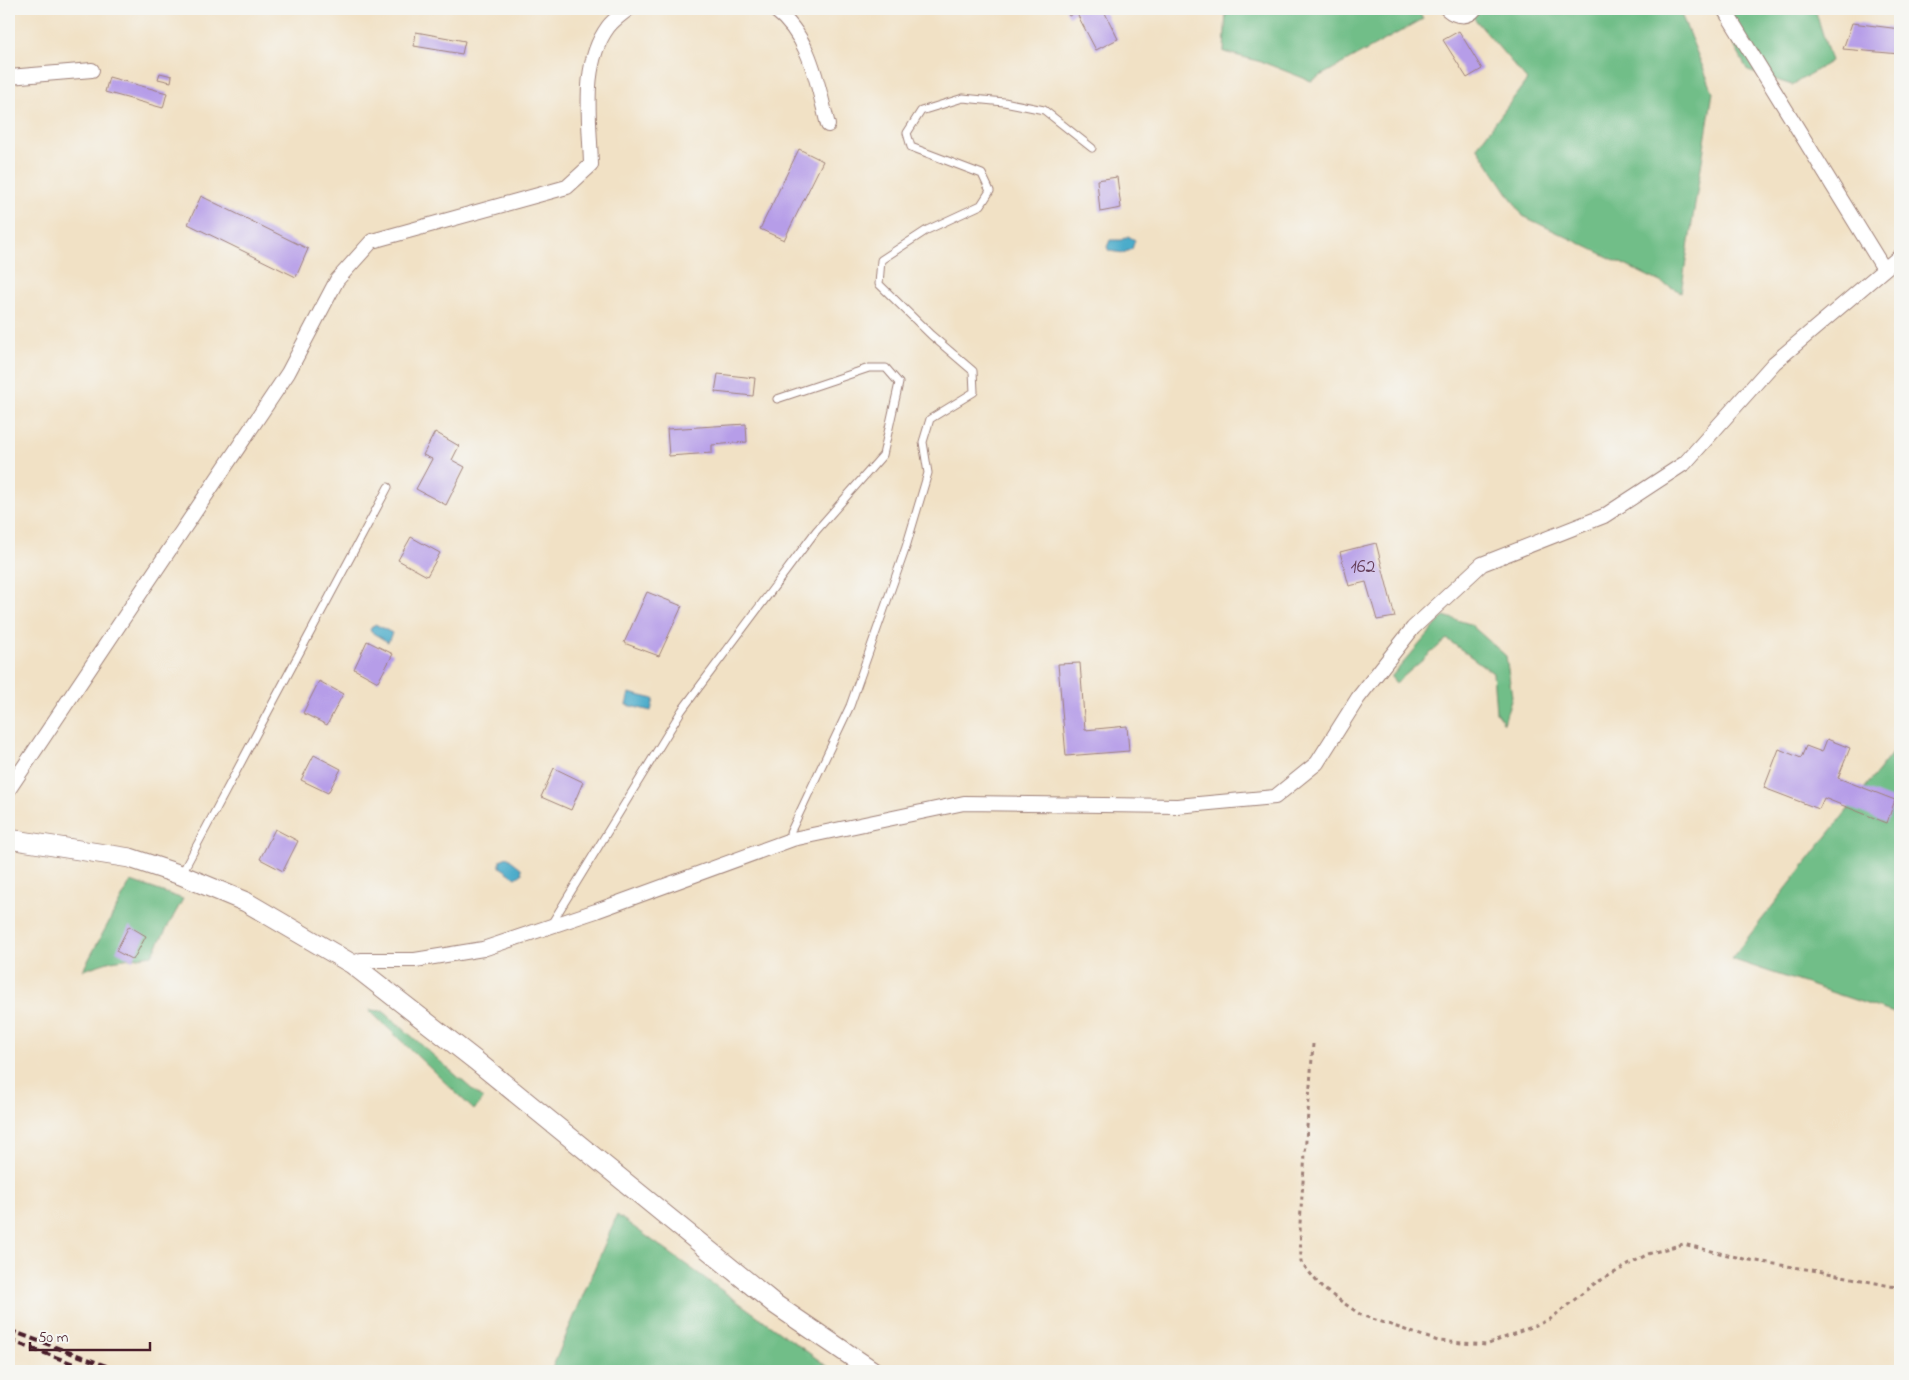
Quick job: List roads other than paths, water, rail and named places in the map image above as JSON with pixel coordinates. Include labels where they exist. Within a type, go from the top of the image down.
[{"type":"street","points":[[9,789],[288,374],[337,280],[372,241],[567,187],[591,165],[589,87],[593,55],[609,26],[628,9]]},
{"type":"street","points":[[774,9],[787,18],[810,55],[828,125]]},
{"type":"street","points":[[1448,9],[1464,16],[1470,15],[1475,9]]},
{"type":"street","points":[[1724,9],[1884,269]]},
{"type":"street","points":[[9,77],[92,70]]},
{"type":"street","points":[[352,964],[361,960],[415,960],[482,949],[605,908],[793,838],[964,803],[1178,806],[1275,797],[1317,764],[1358,698],[1413,628],[1482,564],[1604,516],[1685,463],[1774,363],[1900,256]]},
{"type":"street","points":[[9,840],[130,858],[181,875],[246,902],[352,964],[475,1060],[776,1305],[873,1371]]},
{"type":"lane","points":[[793,838],[790,833],[850,706],[906,547],[928,473],[923,442],[930,419],[974,392],[973,371],[879,284],[880,260],[926,230],[981,206],[990,191],[982,174],[911,147],[908,134],[921,112],[963,98],[1004,102],[1044,110],[1092,148]]},
{"type":"lane","points":[[550,926],[682,710],[816,531],[883,455],[899,383],[886,368],[869,368],[776,399]]},
{"type":"lane","points":[[181,875],[388,487]]},
{"type":"water","points":[[1128,236],[1135,240],[1132,249],[1123,253],[1109,251],[1107,247],[1110,240],[1121,240]]},
{"type":"water","points":[[375,624],[392,633],[388,642],[371,632],[370,629]]},
{"type":"water","points":[[629,693],[654,699],[651,711],[626,705]]},
{"type":"water","points":[[507,857],[521,868],[522,874],[516,878],[500,867],[500,860]]},
{"type":"railway","points":[[9,1330],[120,1371]]},
{"type":"railway","points":[[9,1340],[93,1371]]}]
